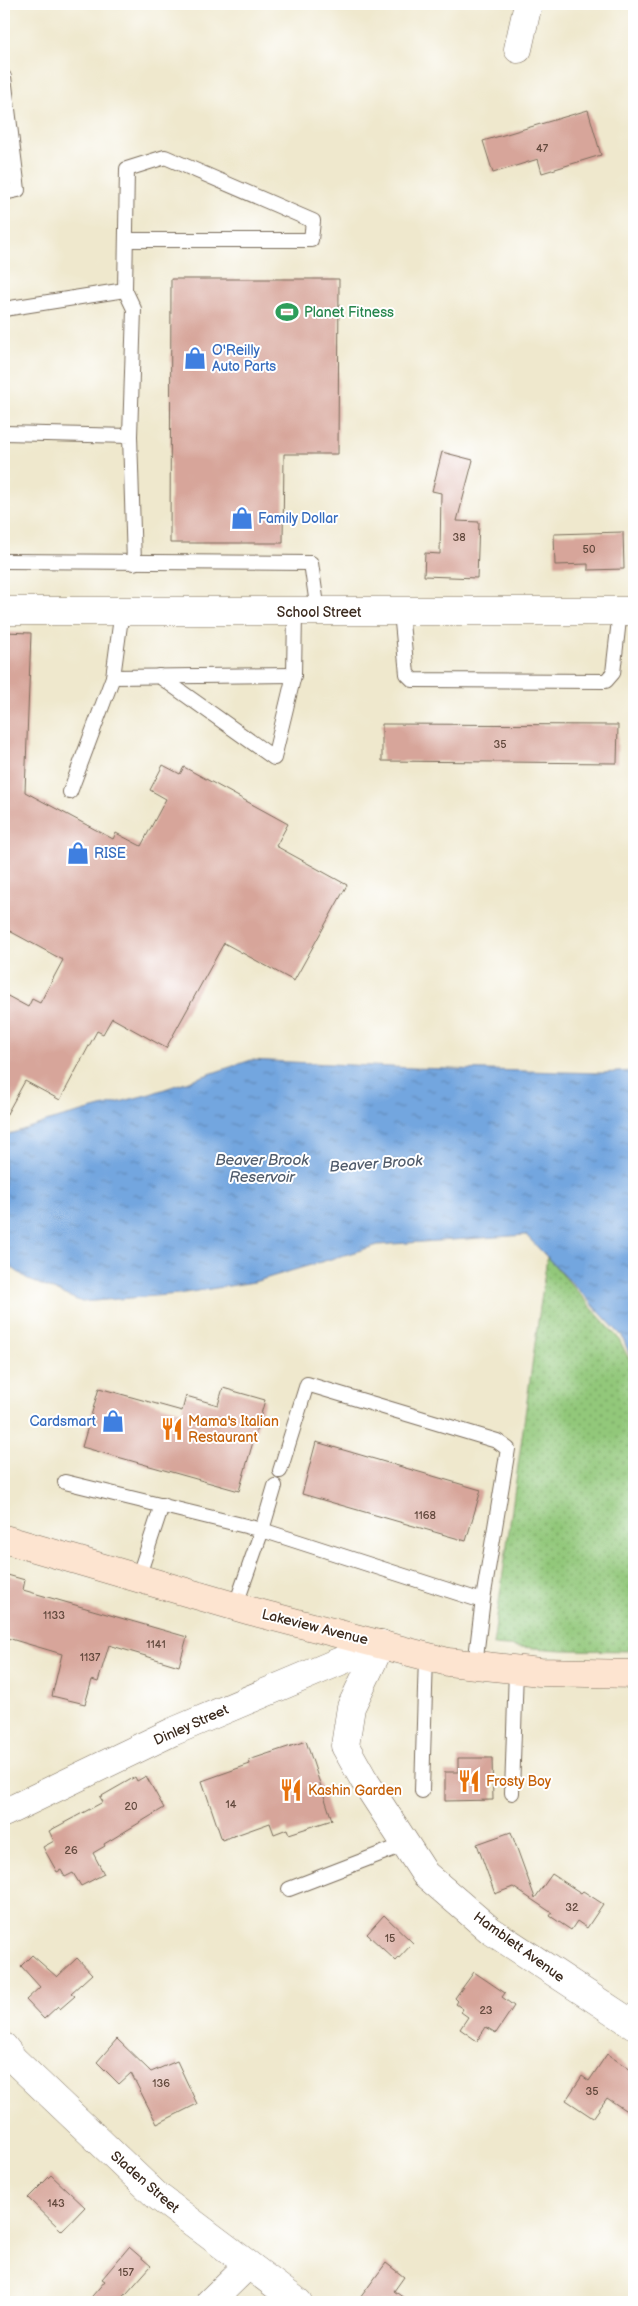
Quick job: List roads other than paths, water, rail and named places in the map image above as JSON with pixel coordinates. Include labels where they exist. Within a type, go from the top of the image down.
[{"type":"main road","name":"Lakeview Avenue","points":[[4,1539],[235,1606],[448,1662],[516,1669],[634,1674]]},
{"type":"street","points":[[518,49],[528,4]]},
{"type":"street","name":"School Street","points":[[4,611],[627,611]]},
{"type":"street","name":"Dinley Street","points":[[4,1813],[172,1732],[380,1644]]},
{"type":"street","name":"Hamblett Avenue","points":[[380,1644],[351,1707],[345,1746],[364,1780],[406,1844],[426,1874],[490,1930],[634,2025]]},
{"type":"street","name":"Sladen Street","points":[[4,2047],[14,2060],[156,2195],[298,2302]]},
{"type":"street","points":[[210,2302],[248,2265]]},
{"type":"lane","points":[[4,78],[18,190],[4,193]]},
{"type":"lane","points":[[126,240],[311,240],[313,221],[165,157],[127,169],[125,290],[134,309],[130,436],[134,563]]},
{"type":"lane","points":[[4,310],[125,290]]},
{"type":"lane","points":[[4,433],[130,436]]},
{"type":"lane","points":[[4,561],[311,564],[306,612],[294,675],[274,758],[160,676]]},
{"type":"lane","points":[[70,792],[113,677],[122,610]]},
{"type":"lane","points":[[402,612],[407,674],[413,680],[606,681],[612,673],[627,611]]},
{"type":"lane","points":[[113,677],[294,675]]},
{"type":"lane","points":[[280,1471],[307,1384],[497,1441],[508,1449],[483,1599],[475,1665]]},
{"type":"lane","points":[[65,1482],[262,1530],[476,1599],[483,1599]]},
{"type":"lane","points":[[235,1606],[262,1530],[275,1486]]},
{"type":"lane","points":[[138,1578],[162,1505]]},
{"type":"lane","points":[[422,1791],[426,1656]]},
{"type":"lane","points":[[512,1793],[516,1669]]},
{"type":"lane","points":[[290,1889],[406,1844]]},
{"type":"water","name":"Beaver Brook Reservoir","points":[[251,1060],[413,1068],[600,1073],[634,1071],[634,1366],[622,1336],[526,1235],[378,1245],[254,1282],[179,1294],[82,1302],[29,1280],[4,1262],[4,1136],[52,1120],[150,1094]]},
{"type":"place","name":"Planet Fitness","points":[[287,312]]},
{"type":"place","name":"O'Reilly Auto Parts","points":[[195,358]]},
{"type":"place","name":"Family Dollar","points":[[242,518]]},
{"type":"place","name":"RISE","points":[[78,853]]},
{"type":"place","name":"Cardsmart","points":[[113,1421]]},
{"type":"place","name":"Mama's Italian Restaurant","points":[[172,1429]]},
{"type":"place","name":"Frosty Boy","points":[[469,1781]]},
{"type":"place","name":"Kashin Garden","points":[[291,1790]]},
{"type":"water label","name":"Beaver Brook","points":[[376,1164]]}]
